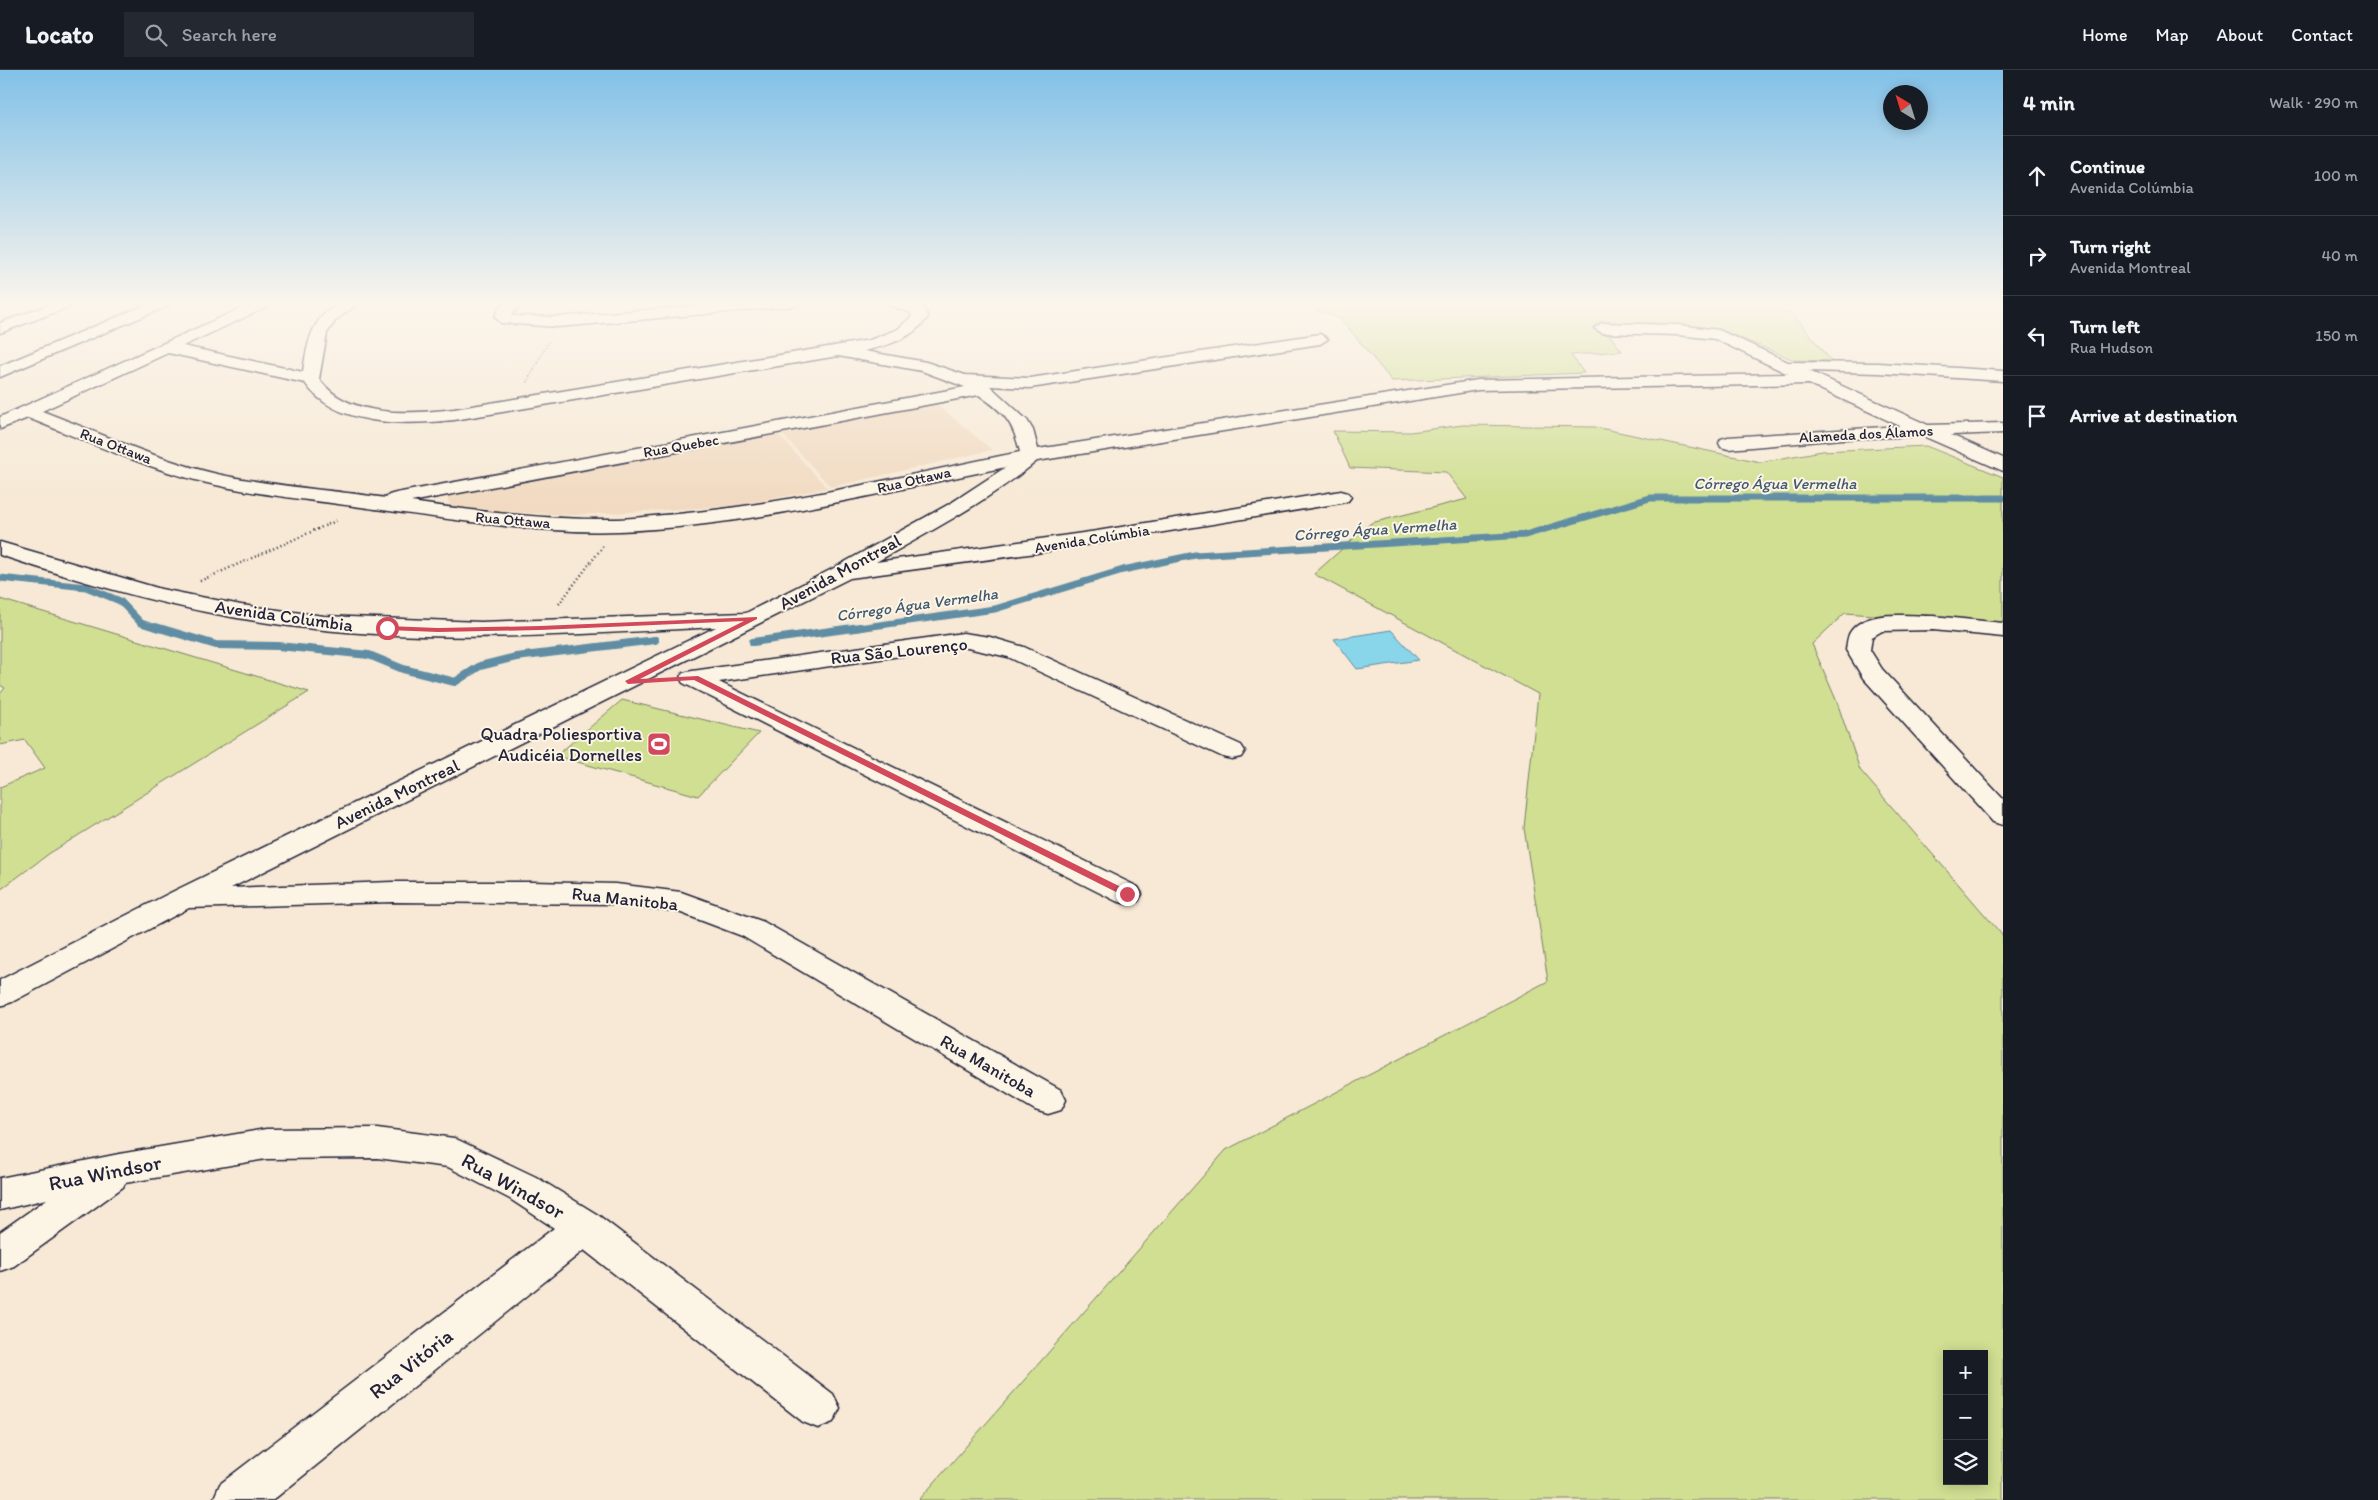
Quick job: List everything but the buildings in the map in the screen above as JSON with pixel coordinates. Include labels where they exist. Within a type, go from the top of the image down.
[{"type":"street","points":[[0,424],[119,369]]},
{"type":"street","points":[[264,369],[311,379]]},
{"type":"street","points":[[312,369],[311,379],[318,389],[344,405],[370,413],[396,417],[439,415],[726,369]]},
{"type":"street","points":[[924,369],[980,388],[1012,414],[1024,430],[1031,456]]},
{"type":"street","name":"Rua Quebec","points":[[377,503],[980,388],[1119,369]]},
{"type":"street","points":[[1790,369],[1922,430],[2003,465]]},
{"type":"street","points":[[1889,369],[2003,376]]},
{"type":"street","name":"Rua Ottawa","points":[[28,412],[101,442],[174,468],[215,480],[265,489],[477,518],[546,524],[620,525],[720,516],[794,504],[1031,456],[1478,385],[1810,379]]},
{"type":"street","name":"Rua Quebec","points":[[980,388],[1030,382]]},
{"type":"street","name":"Alameda dos Álamos","points":[[1728,443],[1922,430],[2003,428]]},
{"type":"street","name":"Avenida Montreal","points":[[0,994],[181,900],[628,681],[842,573],[958,507],[1004,478],[1031,456]]},
{"type":"street","name":"Avenida Colúmbia","points":[[842,573],[982,556],[1108,537],[1341,497]]},
{"type":"street","name":"Avenida Colúmbia","points":[[0,548],[49,565],[163,598],[322,623],[438,630],[540,628],[755,618]]},
{"type":"street","points":[[2003,630],[1934,623],[1877,624],[1861,634],[1858,650],[1872,672],[2003,816]]},
{"type":"street","name":"Rua São Lourenço","points":[[628,681],[695,678],[963,640],[990,644],[1016,652],[1232,751]]},
{"type":"street","points":[[695,678],[1127,894]]},
{"type":"street","name":"Rua Manitoba","points":[[181,900],[392,892],[533,892],[616,894],[681,902],[753,930],[1048,1100]]},
{"type":"street","name":"Rua Windsor","points":[[0,1194],[119,1169],[266,1144],[378,1143],[454,1152],[523,1188],[584,1227],[818,1408]]},
{"type":"street","points":[[0,1254],[119,1169]]},
{"type":"street","name":"Rua Vitória","points":[[236,1500],[584,1227]]},
{"type":"path","points":[[517,402],[534,369]]},
{"type":"path","points":[[163,598],[377,503]]},
{"type":"path","points":[[540,628],[620,525]]},
{"type":"shaded area","points":[[935,403],[992,450],[831,487],[781,433]]},
{"type":"shaded area","points":[[778,434],[827,488],[735,506],[574,515],[479,511],[451,506],[447,498],[471,489]]},
{"type":"green space","points":[[1382,369],[1581,369],[1584,373],[1392,381]]},
{"type":"green space","points":[[1463,425],[1595,427],[1760,462],[1822,451],[1926,446],[2003,477],[2003,624],[1845,613],[1812,644],[1837,702],[1860,770],[2003,936],[2003,1500],[919,1500],[1226,1150],[1548,981],[1524,828],[1538,694],[1314,574],[1371,523],[1467,499],[1446,472],[1350,468],[1333,431],[1410,432]]},
{"type":"green space","points":[[0,599],[309,692],[50,853],[0,890],[0,787],[45,768],[25,740],[0,745],[0,694],[5,688],[0,685]]},
{"type":"green space","name":"Quadra Poliesportiva Audicéia Dornelles","points":[[622,700],[759,733],[698,796],[556,756]]},
{"type":"water","points":[[1391,630],[1419,660],[1357,669],[1334,639]]},
{"type":"waterway","name":"Córrego Água Vermelha","points":[[851,629],[995,609],[1123,570],[1195,555],[1525,535],[1650,498],[2003,498]]},
{"type":"waterway","name":"Córrego Água Vermelha","points":[[0,578],[86,587],[120,601],[141,623],[160,629]]},
{"type":"waterway","name":"Córrego Água Vermelha","points":[[156,627],[216,645],[278,646],[369,655],[403,669],[455,682],[480,666],[516,657],[655,640]]},
{"type":"waterway","name":"Córrego Água Vermelha","points":[[753,642],[860,627]]},
{"type":"place","name":"Quadra Poliesportiva Audicéia Dornelles","points":[[659,744]]},
{"type":"route","points":[[387,628],[438,630],[617,626],[755,618],[628,681],[695,678],[1127,894]]}]
